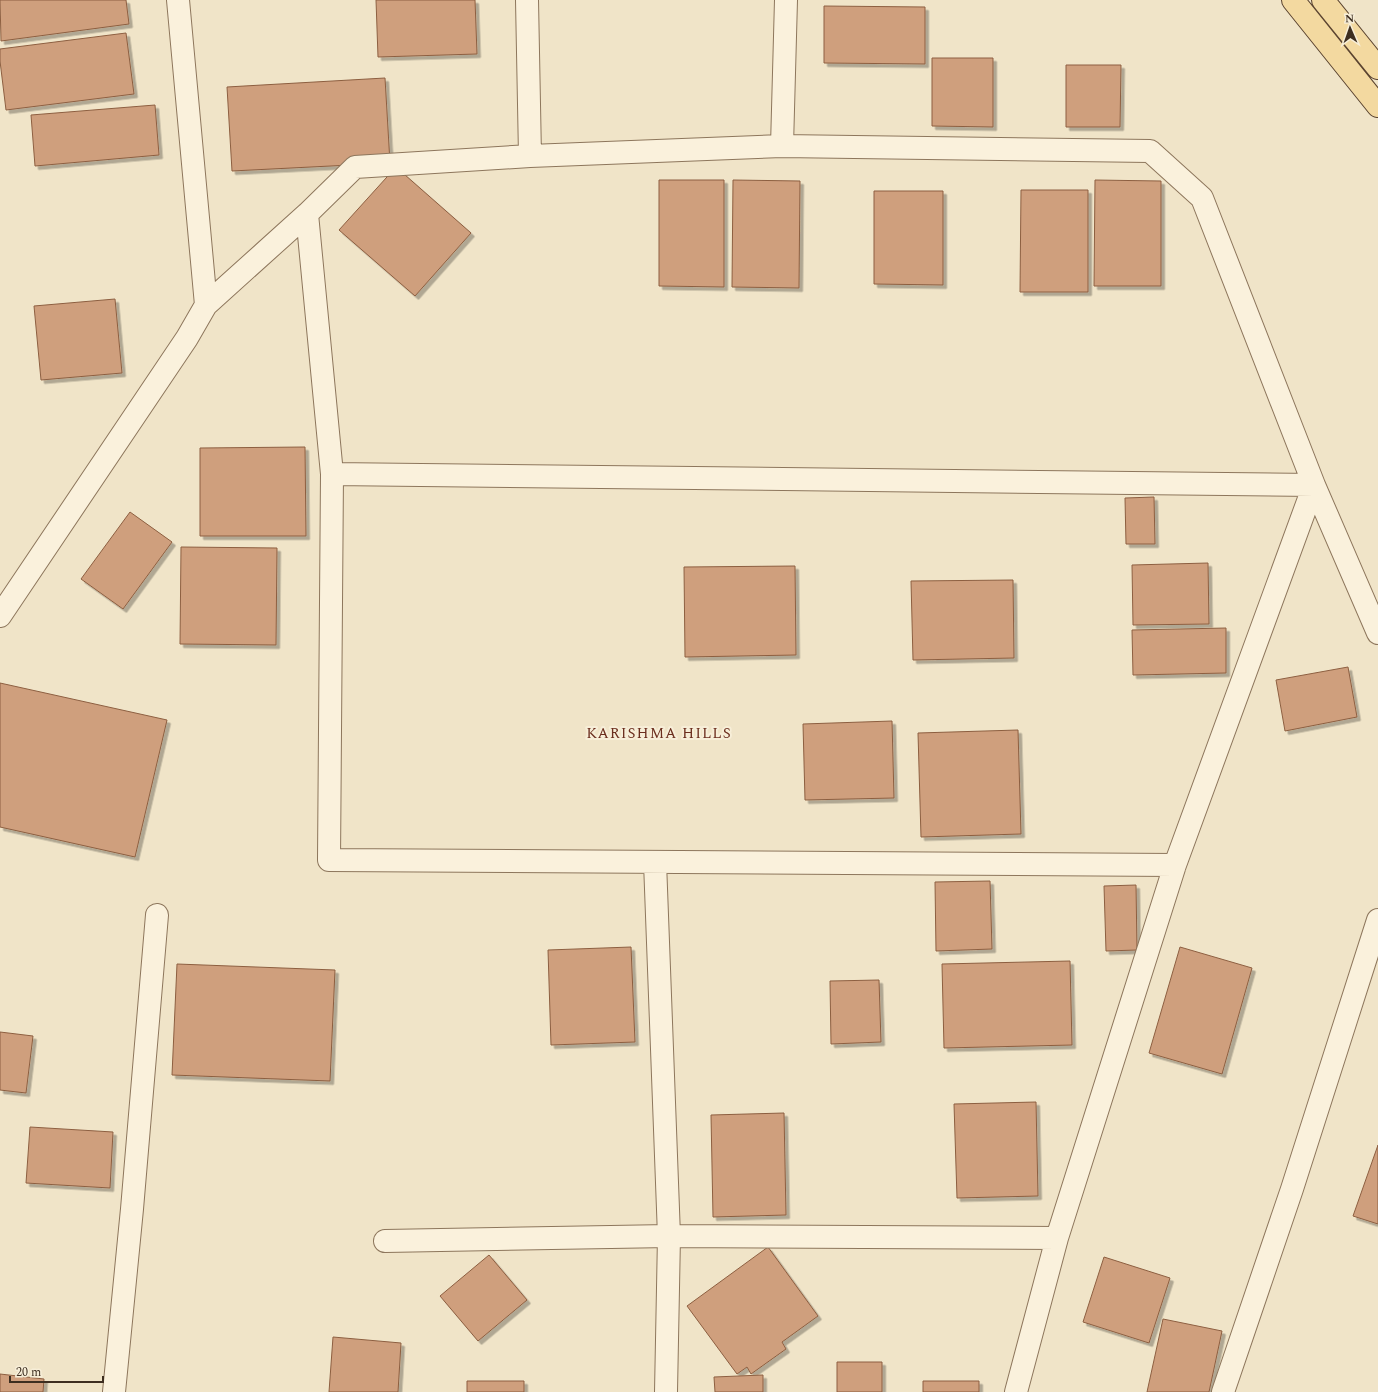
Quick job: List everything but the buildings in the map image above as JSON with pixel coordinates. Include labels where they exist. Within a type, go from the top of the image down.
[{"type":"main road","points":[[1293,0],[1378,106]]},
{"type":"main road","points":[[1324,0],[1378,68]]},
{"type":"street","points":[[178,0],[206,305]]},
{"type":"street","points":[[527,0],[530,156]]},
{"type":"street","points":[[782,146],[786,0]]},
{"type":"street","points":[[0,616],[187,338],[206,305],[307,214],[355,168],[530,156],[782,146],[1150,151],[1202,198],[1314,485],[1378,633]]},
{"type":"street","points":[[307,214],[332,474],[329,860],[1175,865]]},
{"type":"street","points":[[332,474],[1314,485]]},
{"type":"street","points":[[1016,1392],[1057,1238],[1175,865],[1314,485]]},
{"type":"street","points":[[655,862],[669,1236],[666,1392]]},
{"type":"street","points":[[114,1392],[132,1209],[157,915]]},
{"type":"street","points":[[1223,1392],[1292,1189],[1378,920]]},
{"type":"street","points":[[385,1241],[669,1236],[1057,1238]]},
{"type":"district","name":"KARISHMA HILLS","points":[[659,733]]}]
